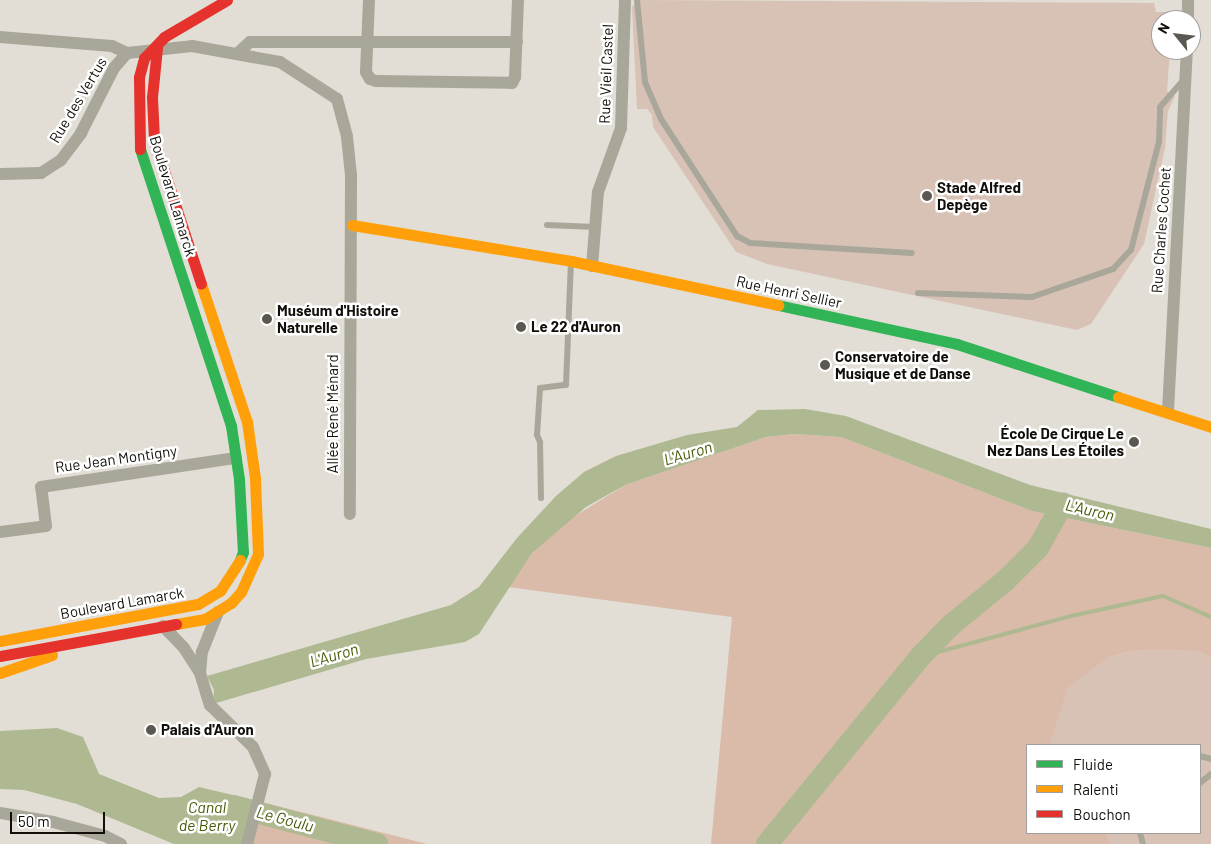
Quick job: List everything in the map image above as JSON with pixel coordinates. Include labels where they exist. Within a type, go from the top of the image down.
[{"type":"main road","points":[[157,48],[164,37],[188,21],[227,0]]},
{"type":"main road","name":"Boulevard Lamarck","points":[[0,641],[173,611],[198,604],[220,591],[234,572],[243,552],[236,458],[231,426],[138,143],[141,68],[144,58],[157,48]]},
{"type":"main road","name":"Boulevard Lamarck","points":[[0,656],[205,619],[218,612],[242,592],[258,554],[256,478],[247,422],[154,140],[152,97],[157,48]]},
{"type":"main road","name":"Rue Henri Sellier","points":[[352,225],[592,266],[957,344],[1168,411],[1211,427]]},
{"type":"main road","name":"Boulevard Lamarck","points":[[0,673],[102,637]]},
{"type":"street","points":[[370,0],[370,41],[366,72],[376,82],[512,83],[515,77],[518,42],[518,0]]},
{"type":"street","name":"Rue Vieil Castel","points":[[592,266],[598,192],[620,128],[625,0]]},
{"type":"street","points":[[0,36],[112,46],[127,53]]},
{"type":"street","points":[[237,54],[250,42],[518,42]]},
{"type":"street","name":"Allée René Ménard","points":[[127,53],[157,48],[192,46],[280,62],[336,99],[351,171],[352,225],[348,391],[350,514]]},
{"type":"street","name":"Rue des Vertus","points":[[0,174],[41,173],[61,160],[81,133],[114,68],[127,53]]},
{"type":"street","name":"Rue Charles Cochet","points":[[1168,411],[1187,60]]},
{"type":"street","name":"Rue Jean Montigny","points":[[0,532],[46,526],[41,487],[236,458]]},
{"type":"street","points":[[201,676],[202,652],[218,612]]},
{"type":"street","points":[[163,626],[184,648],[201,676],[210,705],[252,747],[265,774],[247,844]]},
{"type":"street","points":[[0,632],[15,638]]},
{"type":"street","points":[[0,813],[53,822],[105,836],[121,844]]},
{"type":"lane","points":[[637,0],[645,82],[661,118],[737,236],[750,243],[912,253]]},
{"type":"lane","points":[[918,294],[1032,296],[1113,269],[1131,250],[1159,142],[1160,107],[1185,78]]},
{"type":"lane","points":[[547,225],[595,227]]},
{"type":"lane","points":[[541,498],[538,435],[540,388],[566,386],[571,262]]},
{"type":"lane","points":[[1201,782],[1211,774]]},
{"type":"shaded area","name":"Stade Alfred Depège","points":[[640,0],[1154,3],[1156,10],[1151,10],[1151,60],[1169,60],[1167,91],[1175,96],[1168,111],[1165,148],[1144,244],[1091,324],[1077,330],[767,264],[736,252],[653,127],[652,115],[647,109],[637,109],[632,7]]},
{"type":"shaded area","points":[[794,434],[841,437],[1032,511],[1211,548],[1211,658],[1199,651],[1137,650],[1109,657],[1068,688],[1050,744],[1026,744],[1026,834],[1106,834],[1111,844],[711,844],[732,617],[508,587],[532,553],[564,523],[625,485],[766,437]]},
{"type":"shaded area","points":[[1137,650],[1199,651],[1211,658],[1211,844],[1111,844],[1106,834],[1201,834],[1201,744],[1050,744],[1068,688],[1109,657]]},
{"type":"shaded area","points":[[258,801],[427,844],[244,844]]},
{"type":"water","name":"L'Auron","points":[[805,409],[846,416],[1030,485],[1211,529],[1211,548],[1032,511],[841,437],[794,434],[766,437],[625,485],[586,507],[532,553],[479,634],[465,642],[366,659],[213,704],[214,690],[207,676],[451,605],[479,587],[517,538],[556,496],[584,472],[616,456],[687,435],[737,427],[758,410]]},
{"type":"water","name":"Canal de Berry","points":[[57,728],[83,737],[99,774],[159,798],[181,797],[199,787],[258,801],[244,844],[174,844],[77,804],[24,790],[0,789],[0,731]]},
{"type":"waterway","name":"L'Auron","points":[[767,844],[920,657],[951,625],[1005,581],[1038,548],[1063,503]]},
{"type":"waterway","points":[[920,657],[1071,616],[1163,596],[1211,617]]},
{"type":"waterway","name":"Le Goulu","points":[[233,806],[377,844]]},
{"type":"traffic: fast","points":[[140,149],[231,426],[239,479],[243,552],[240,560]]},
{"type":"traffic: fast","points":[[778,305],[957,344],[1118,397]]},
{"type":"traffic: slow","points":[[352,225],[571,261],[778,305]]},
{"type":"traffic: slow","points":[[176,624],[205,619],[231,603],[241,592],[258,554],[255,478],[247,422],[201,284]]},
{"type":"traffic: slow","points":[[1118,397],[1211,427]]},
{"type":"traffic: slow","points":[[0,641],[198,604],[220,591],[240,560]]},
{"type":"traffic: slow","points":[[0,673],[52,655]]},
{"type":"traffic: jam","points":[[140,149],[139,77],[144,58],[164,37],[227,0]]},
{"type":"traffic: jam","points":[[157,48],[152,97],[154,140],[201,284]]},
{"type":"traffic: jam","points":[[0,656],[176,624]]},
{"type":"place","name":"Stade Alfred Depège","points":[[927,196]]},
{"type":"place","name":"Muséum d'Histoire Naturelle","points":[[267,319]]},
{"type":"place","name":"Le 22 d'Auron","points":[[521,327]]},
{"type":"place","name":"Conservatoire de Musique et de Danse","points":[[825,365]]},
{"type":"place","name":"École De Cirque Le Nez Dans Les Étoiles","points":[[1134,442]]},
{"type":"place","name":"Palais d'Auron","points":[[151,730]]}]
